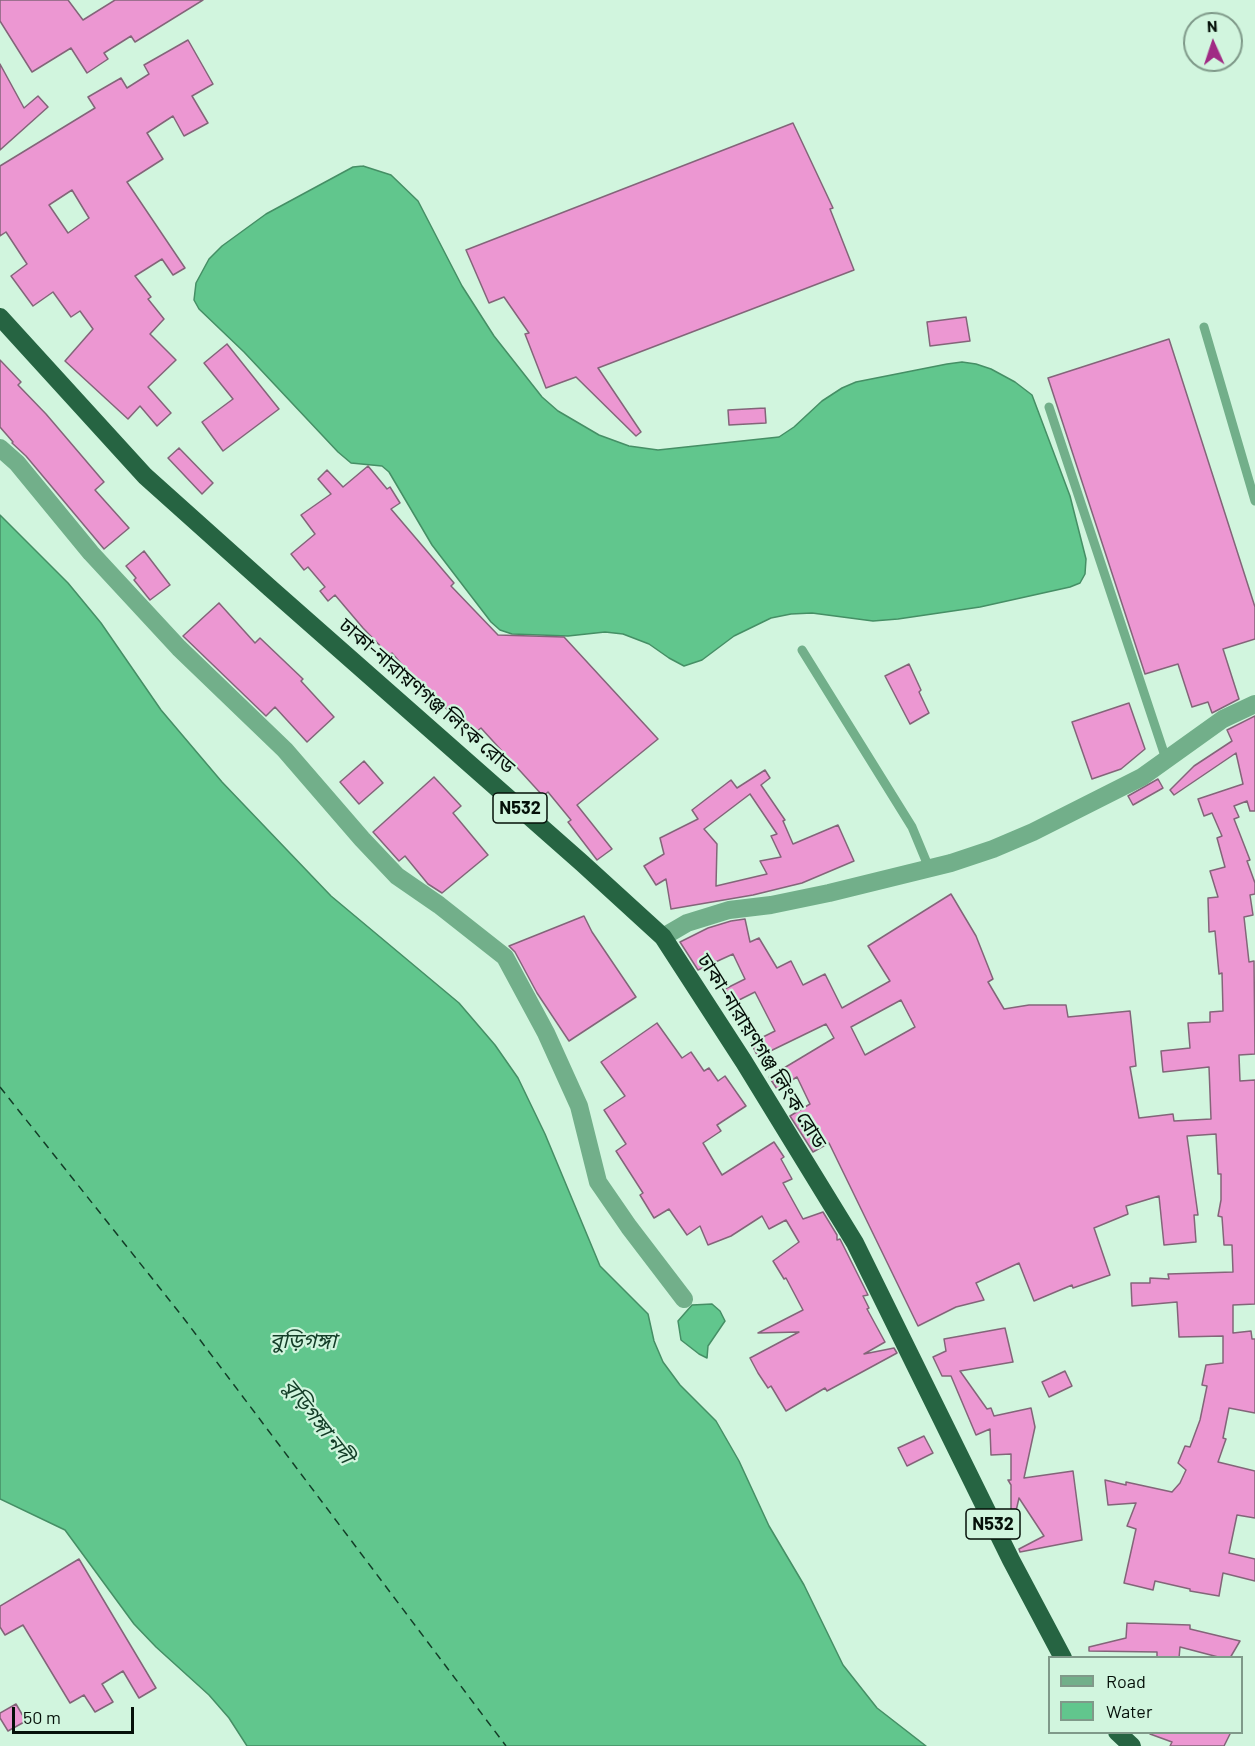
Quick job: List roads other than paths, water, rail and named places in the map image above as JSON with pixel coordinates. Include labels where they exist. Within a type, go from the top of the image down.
[{"type":"highway","name":"ঢাকা-নারায়ণগঞ্জ লিংক রোড","points":[[0,317],[146,476],[663,937],[744,1062],[855,1243],[1039,1616],[1062,1656]]},
{"type":"highway","points":[[1119,1734],[1132,1746]]},
{"type":"street","points":[[0,448],[17,463],[91,553],[179,648],[285,750],[362,839],[398,876],[505,957],[546,1033],[579,1106],[598,1182],[684,1299]]},
{"type":"street","points":[[663,937],[687,923],[729,910],[771,905],[951,863],[993,849],[1033,832],[1142,777],[1223,719],[1255,704]]},
{"type":"lane","points":[[1204,327],[1255,501]]},
{"type":"lane","points":[[1049,407],[1166,759]]},
{"type":"lane","points":[[802,650],[912,827],[929,868]]},
{"type":"water","points":[[363,166],[391,175],[418,201],[462,286],[494,336],[542,397],[558,411],[599,435],[629,446],[658,450],[779,437],[794,427],[822,401],[842,388],[856,382],[947,364],[962,362],[976,364],[1015,382],[1032,395],[1070,496],[1086,559],[1085,574],[1080,583],[980,607],[898,619],[873,621],[812,613],[771,618],[734,636],[702,660],[684,666],[649,644],[623,634],[605,632],[568,636],[512,634],[500,630],[491,622],[432,545],[389,472],[382,466],[351,463],[338,452],[244,352],[199,309],[194,300],[196,283],[209,259],[222,246],[266,214],[353,167]]},
{"type":"water","name":"বুড়িগঙ্গা","points":[[0,515],[68,583],[101,623],[161,710],[222,782],[331,896],[459,1003],[495,1045],[518,1078],[545,1134],[600,1266],[648,1314],[654,1341],[663,1362],[680,1385],[716,1421],[739,1461],[769,1526],[804,1585],[843,1665],[877,1708],[926,1746],[247,1746],[229,1718],[209,1695],[134,1624],[65,1530],[0,1499]]},
{"type":"water","points":[[712,1304],[720,1311],[725,1321],[708,1346],[707,1358],[681,1340],[678,1321],[692,1305]]},
{"type":"water label","name":"বুড়িগঙ্গা নদী","points":[[318,1421]]}]
